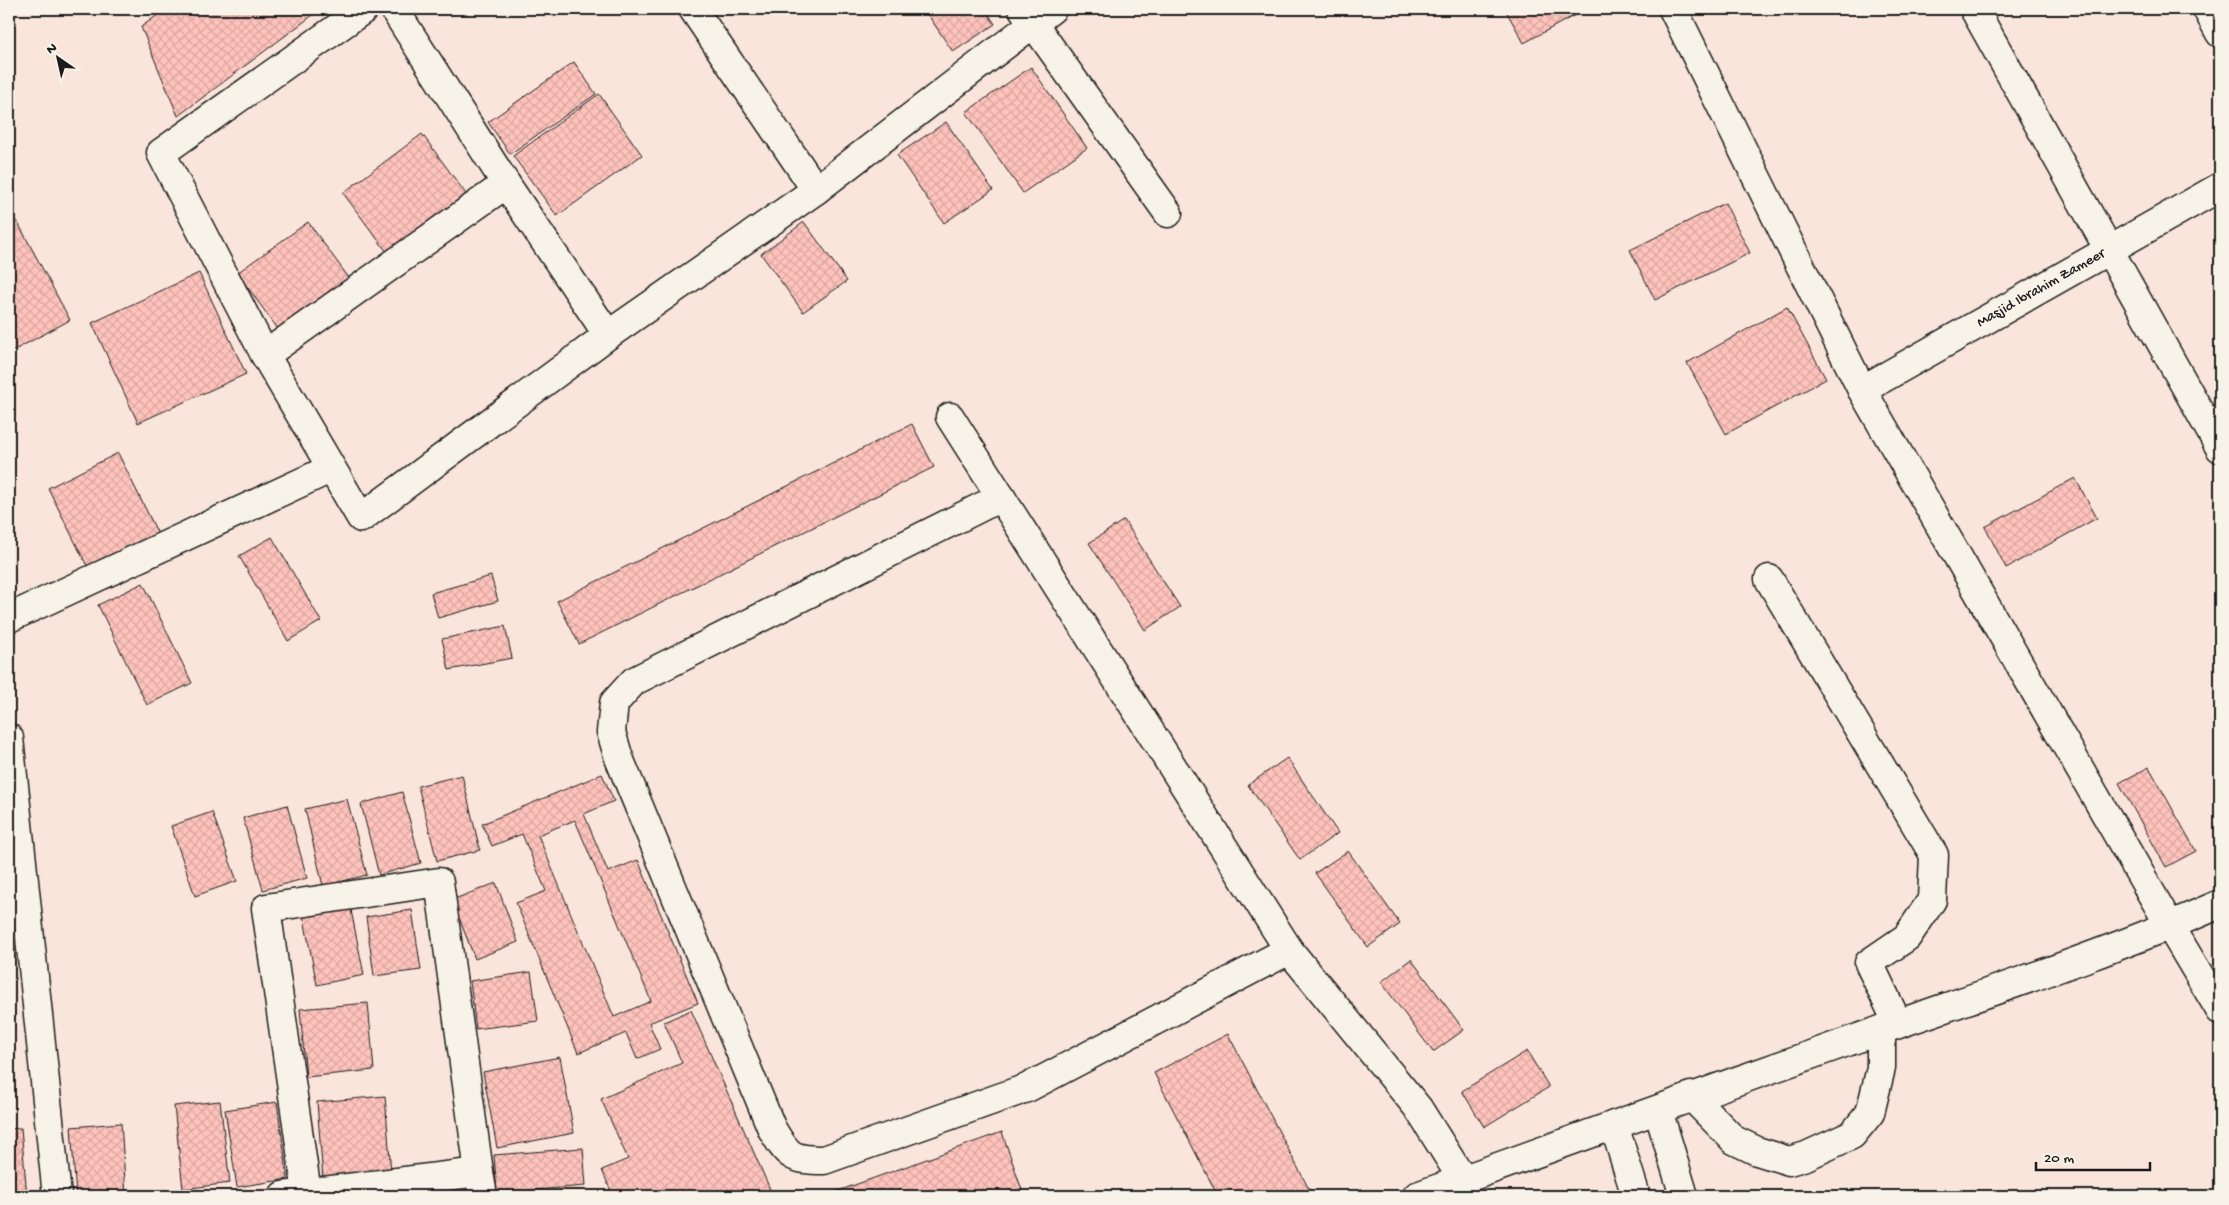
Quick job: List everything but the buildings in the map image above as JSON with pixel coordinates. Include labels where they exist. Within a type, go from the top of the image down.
[{"type":"street","points":[[364,9],[161,153],[265,355],[330,469],[361,518],[608,336],[816,190],[1036,13],[1168,213]]},
{"type":"street","points":[[394,9],[506,184],[608,336]]},
{"type":"street","points":[[693,9],[816,190]]},
{"type":"street","points":[[1673,9],[1862,390],[2220,1010]]},
{"type":"street","points":[[1974,9],[2220,448]]},
{"type":"street","points":[[2207,9],[2220,33]]},
{"type":"street","points":[[265,355],[506,184]]},
{"type":"street","name":"Masjid Ibrahim Zameer","points":[[1862,390],[2220,187]]},
{"type":"street","points":[[950,417],[1288,950],[1418,1108],[1463,1180]]},
{"type":"street","points":[[9,618],[330,469]]},
{"type":"street","points":[[1001,497],[634,681],[614,703],[611,732],[619,758],[772,1129],[786,1151],[802,1160],[824,1160],[1027,1088],[1288,950]]},
{"type":"street","points":[[1692,1096],[1734,1140],[1757,1151],[1789,1161],[1806,1156],[1852,1136],[1870,1113],[1889,1027],[1869,963],[1907,937],[1932,900],[1934,855],[1769,578]]},
{"type":"street","points":[[9,738],[57,1196]]},
{"type":"street","points":[[439,882],[481,1184],[295,1195],[266,908],[439,882]]},
{"type":"street","points":[[1417,1196],[2170,926],[2220,904]]},
{"type":"street","points":[[1658,1110],[1684,1196]]},
{"type":"street","points":[[1614,1125],[1636,1196]]}]
